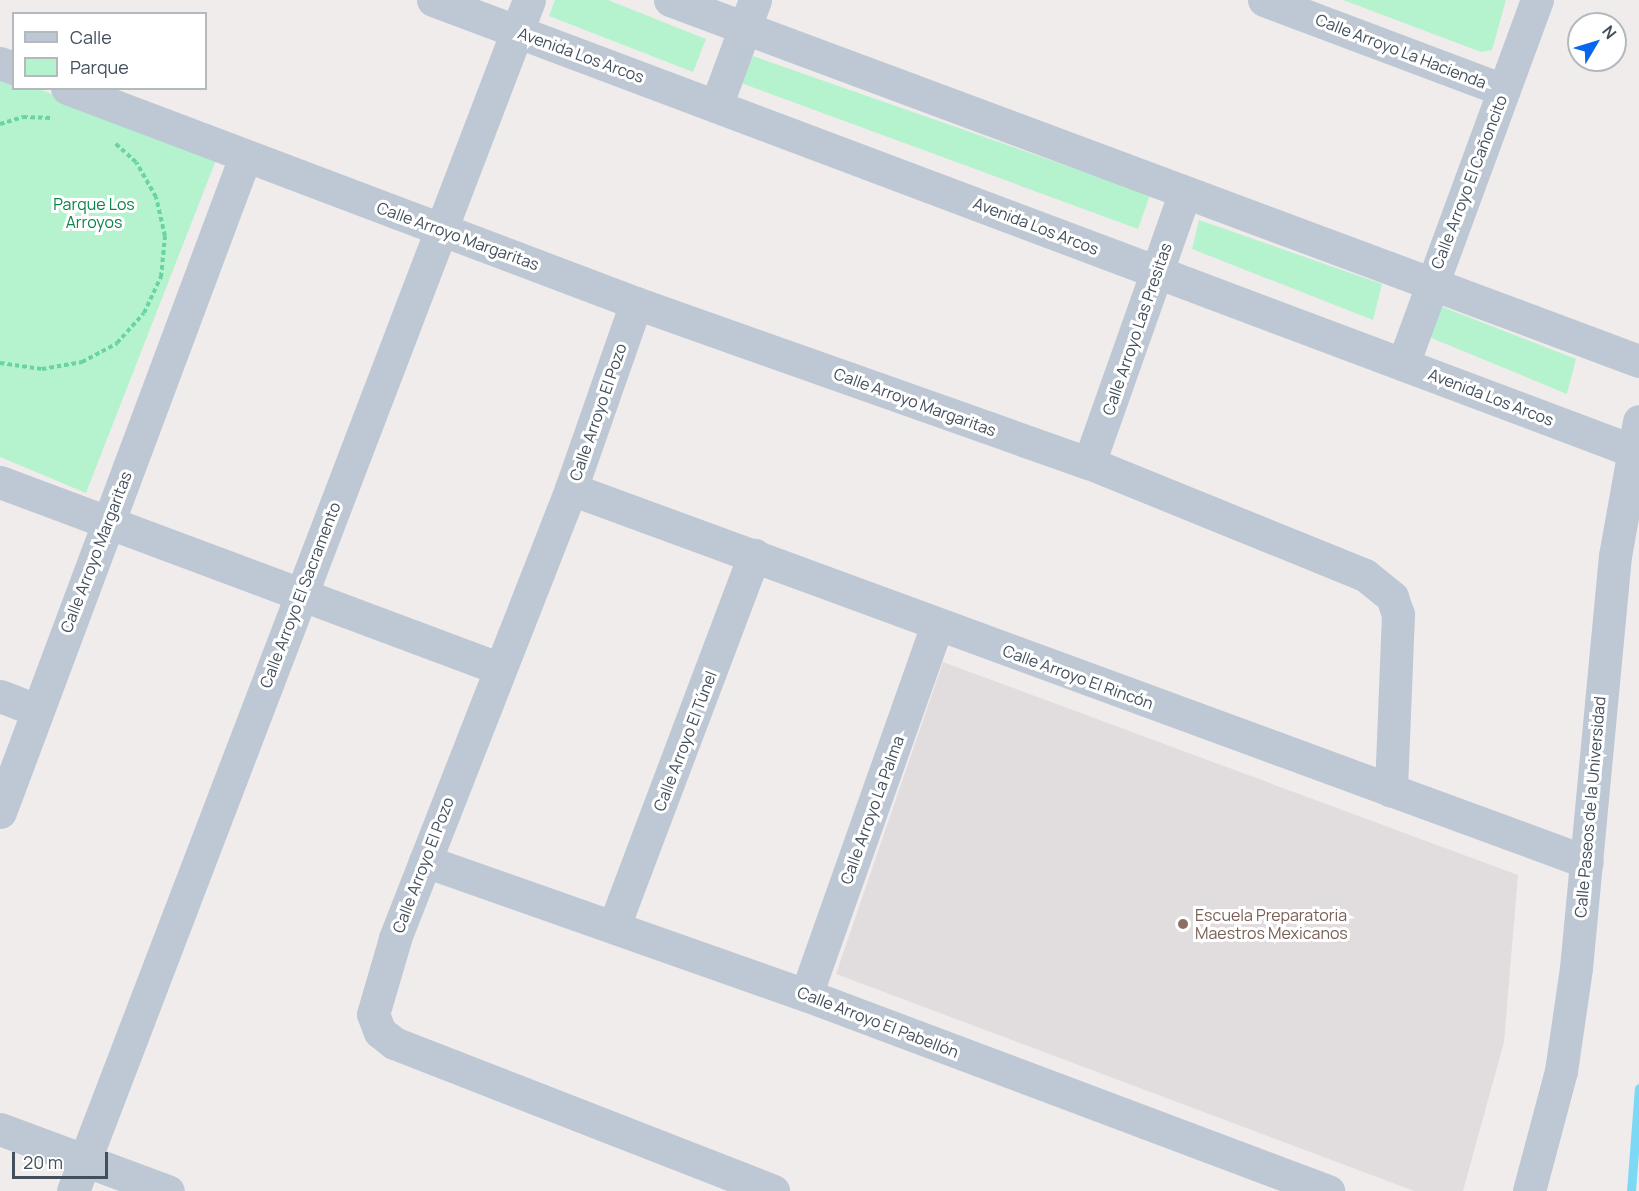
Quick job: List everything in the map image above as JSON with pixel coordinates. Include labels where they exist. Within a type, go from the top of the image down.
[{"type":"street","name":"Avenida Los Arcos","points":[[434,0],[1403,364],[1636,441]]},
{"type":"street","name":"Calle Arroyo El Sacramento","points":[[73,1191],[300,594],[443,230],[529,0]]},
{"type":"street","points":[[670,0],[750,14],[1184,194],[1429,286],[1639,361]]},
{"type":"street","name":"Calle Arroyo La Hacienda","points":[[1264,0],[1504,90]]},
{"type":"street","name":"Calle Arroyo El Cañoncito","points":[[1403,364],[1429,286],[1537,0]]},
{"type":"street","points":[[716,106],[750,14]]},
{"type":"street","name":"Calle Arroyo Margaritas","points":[[66,104],[245,157],[636,303],[1089,464],[1381,584],[1392,597],[1400,631],[1392,791]]},
{"type":"street","name":"Calle Arroyo Margaritas","points":[[0,812],[245,157]]},
{"type":"street","name":"Calle Arroyo Las Presitas","points":[[1089,464],[1184,194]]},
{"type":"street","name":"Calle Arroyo El Pozo","points":[[636,303],[571,489],[498,668],[377,989],[373,1014],[386,1037],[773,1191]]},
{"type":"street","name":"Calle Paseos de la Universidad","points":[[1529,1191],[1561,1071],[1587,862],[1602,664],[1636,441]]},
{"type":"street","points":[[0,482],[498,668]]},
{"type":"street","name":"Calle Arroyo El Rincón","points":[[571,489],[754,555],[937,626],[1587,862]]},
{"type":"street","name":"Calle Arroyo El Túnel","points":[[614,926],[754,555]]},
{"type":"street","name":"Calle Arroyo La Palma","points":[[806,994],[937,626]]},
{"type":"street","points":[[0,696],[37,710]]},
{"type":"street","name":"Calle Arroyo El Pabellón","points":[[425,861],[806,994],[1327,1191]]},
{"type":"street","points":[[0,1129],[168,1191]]},
{"type":"path","points":[[0,124],[66,104]]},
{"type":"path","points":[[0,363],[42,369],[82,362],[117,343],[148,304],[161,277],[165,236],[156,197],[136,162],[106,135]]},
{"type":"shaded area","name":"Escuela Preparatoria Maestros Mexicanos","points":[[943,662],[1518,875],[1504,1042],[1463,1191],[1414,1191],[836,974]]},
{"type":"green space","points":[[555,0],[608,0],[706,39],[693,72],[549,16]]},
{"type":"green space","points":[[1343,0],[1506,0],[1492,50],[1481,52]]},
{"type":"green space","points":[[753,56],[1150,195],[1138,229],[741,83]]},
{"type":"green space","name":"Parque Los Arroyos","points":[[0,73],[12,78],[12,90],[41,90],[216,160],[86,493],[0,457]]},
{"type":"green space","points":[[1199,220],[1382,284],[1373,320],[1192,249]]},
{"type":"green space","points":[[1440,306],[1576,359],[1567,394],[1429,337]]},
{"type":"waterway","points":[[1631,1191],[1639,1088]]},
{"type":"place","name":"Escuela Preparatoria Maestros Mexicanos","points":[[1183,924]]}]
